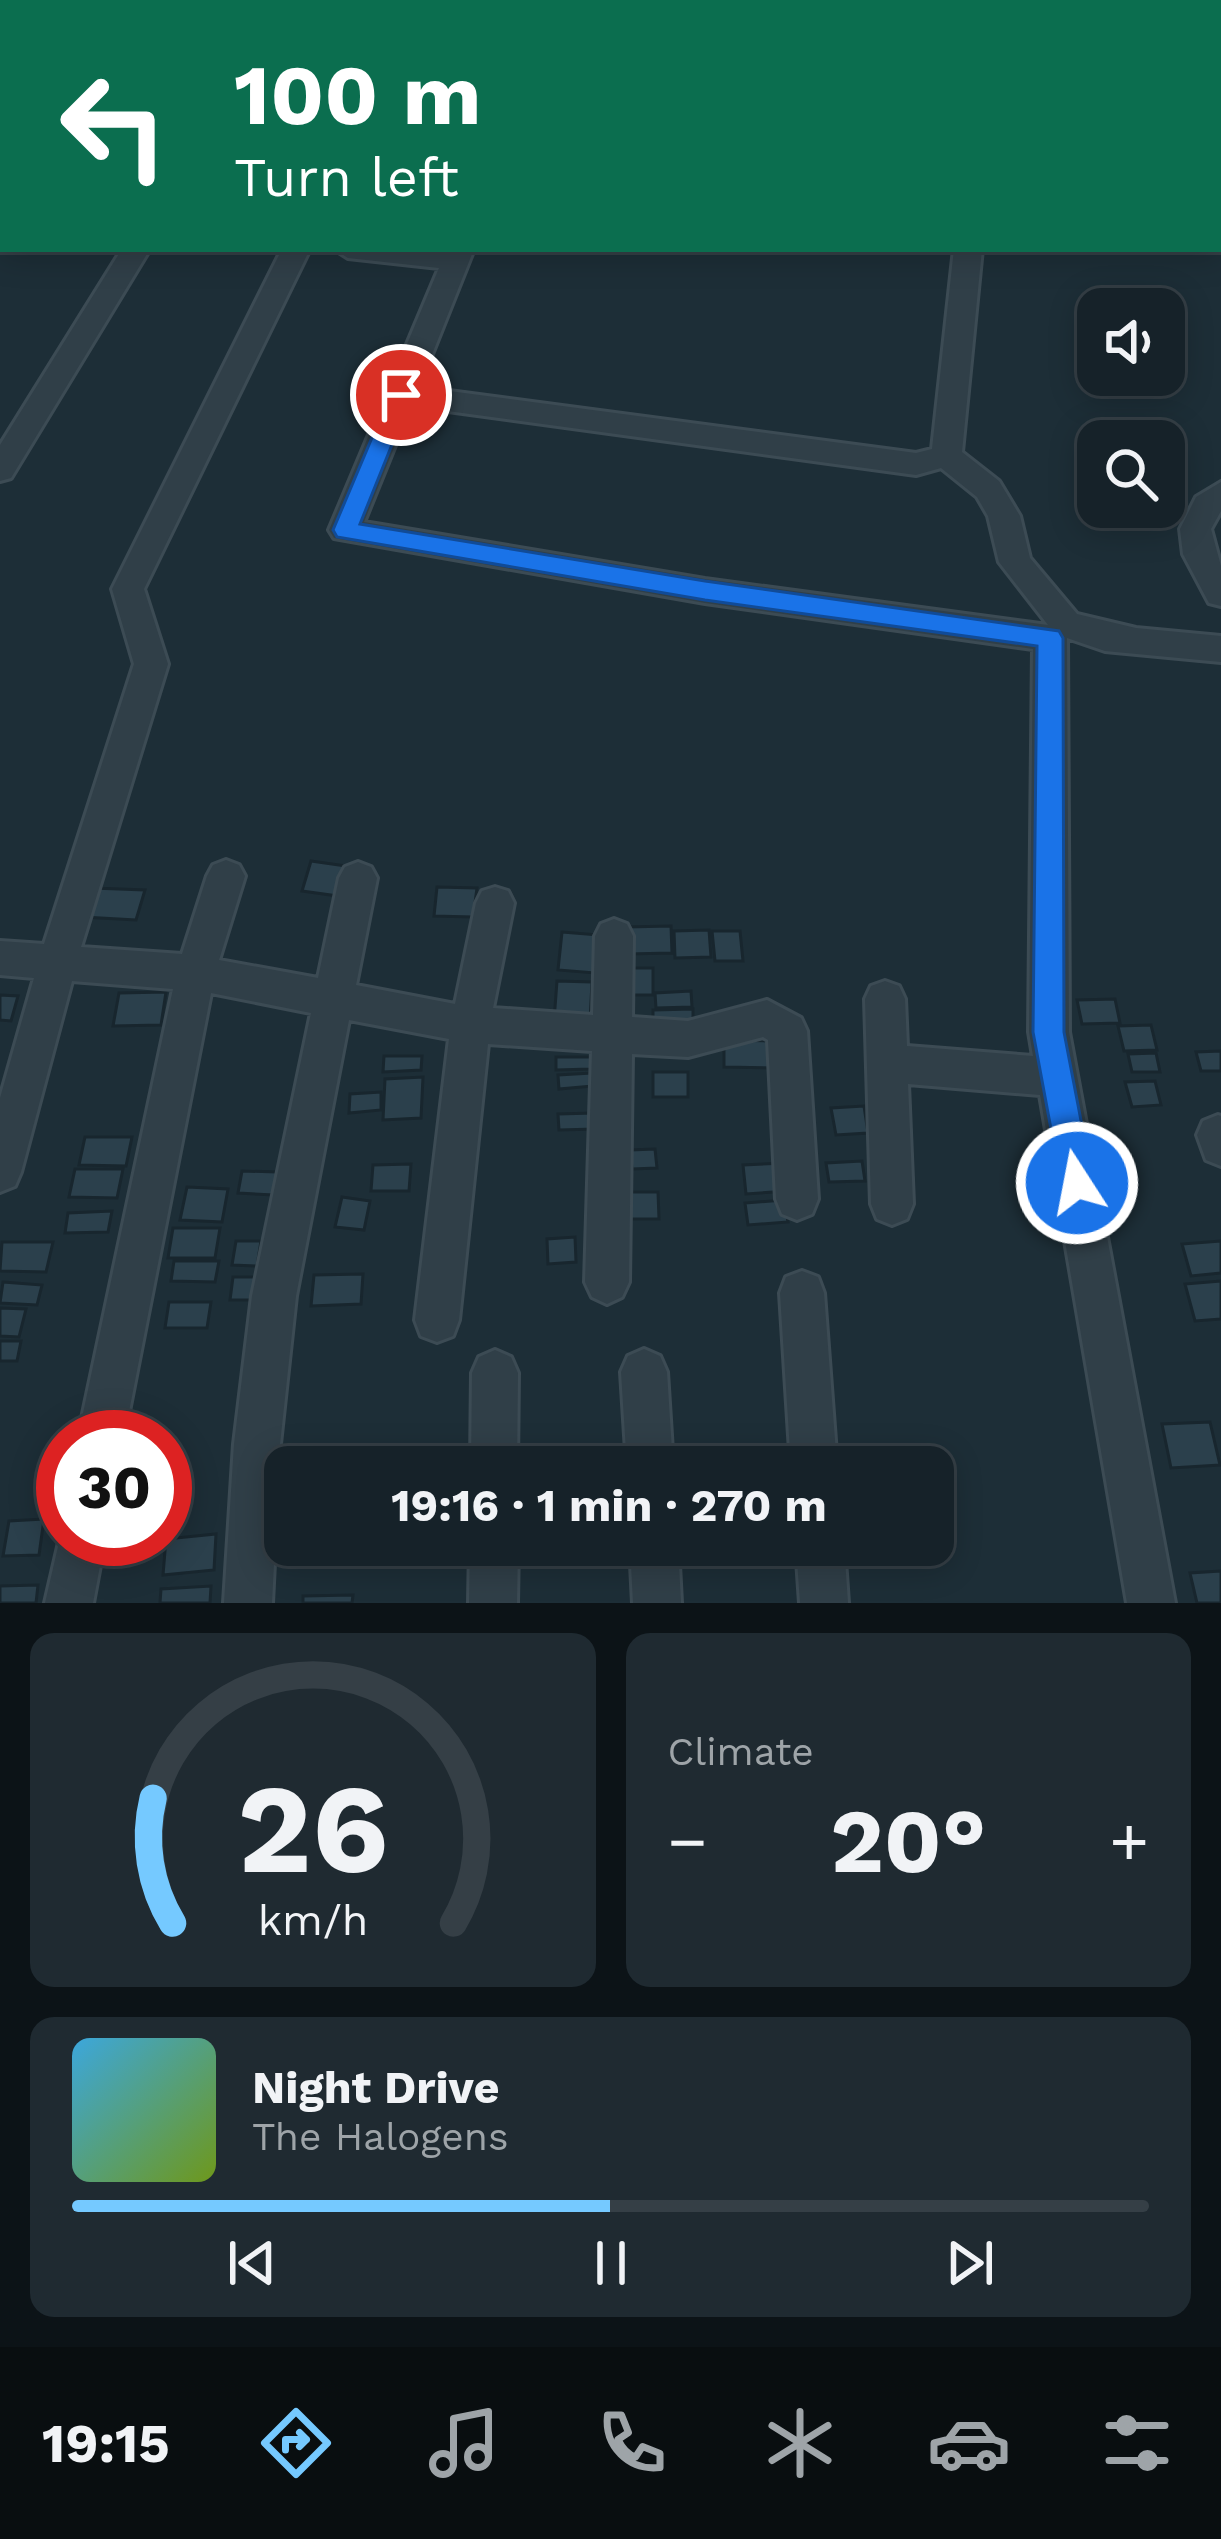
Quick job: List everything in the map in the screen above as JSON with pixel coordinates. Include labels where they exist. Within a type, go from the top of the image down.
[{"type":"street","points":[[0,470],[134,252]]},
{"type":"street","points":[[0,1172],[58,960],[151,664],[128,589],[295,252]]},
{"type":"street","points":[[403,252],[458,255],[345,530],[705,591],[1050,638],[1127,638]]},
{"type":"street","points":[[946,456],[968,252]]},
{"type":"street","points":[[401,395],[916,464],[946,456]]},
{"type":"street","points":[[946,456],[988,489],[1004,516],[1015,562],[1067,625],[1127,638],[1221,649]]},
{"type":"street","points":[[1221,493],[1202,506],[1193,533],[1204,566],[1221,594]]},
{"type":"street","points":[[1050,638],[1048,1032],[1151,1603]]},
{"type":"street","points":[[107,1410],[196,973],[226,876]]},
{"type":"street","points":[[248,1603],[259,1427],[274,1297],[358,878]]},
{"type":"street","points":[[436,1320],[470,1025],[495,903]]},
{"type":"street","points":[[607,1282],[614,936]]},
{"type":"street","points":[[0,958],[196,973],[470,1025],[688,1039],[767,1018],[787,1031],[796,1199]]},
{"type":"street","points":[[885,1000],[892,1204]]},
{"type":"street","points":[[888,1063],[1057,1077]]},
{"type":"street","points":[[802,1293],[813,1446]]},
{"type":"street","points":[[644,1372],[649,1446]]},
{"type":"street","points":[[494,1446],[495,1373]]},
{"type":"street","points":[[69,1603],[76,1566]]},
{"type":"street","points":[[494,1566],[494,1603]]},
{"type":"street","points":[[655,1566],[657,1603]]},
{"type":"street","points":[[821,1566],[824,1603]]},
{"type":"building","points":[[311,861],[346,866],[338,896],[302,891]]},
{"type":"building","points":[[437,887],[477,888],[473,917],[434,916]]},
{"type":"building","points":[[92,888],[145,890],[136,920],[83,917]]},
{"type":"building","points":[[671,926],[672,953],[627,954],[626,927]]},
{"type":"building","points":[[709,930],[711,957],[675,958],[674,931]]},
{"type":"building","points":[[712,931],[740,931],[743,961],[715,961]]},
{"type":"building","points":[[562,932],[599,935],[595,973],[558,970]]},
{"type":"building","points":[[618,968],[653,968],[653,995],[618,995]]},
{"type":"building","points":[[557,981],[592,982],[590,1022],[554,1021]]},
{"type":"building","points":[[691,991],[692,1007],[656,1008],[655,993]]},
{"type":"building","points":[[166,992],[161,1025],[113,1026],[119,993]]},
{"type":"building","points":[[0,995],[18,996],[11,1021],[0,1020]]},
{"type":"building","points":[[1115,999],[1120,1023],[1082,1024],[1077,1000]]},
{"type":"building","points":[[693,1009],[693,1022],[653,1023],[653,1010]]},
{"type":"building","points":[[1151,1025],[1157,1050],[1124,1051],[1118,1026]]},
{"type":"building","points":[[724,1040],[772,1041],[774,1068],[724,1067]]},
{"type":"building","points":[[1221,1051],[1221,1071],[1201,1071],[1196,1052]]},
{"type":"building","points":[[1156,1053],[1160,1072],[1132,1072],[1128,1054]]},
{"type":"building","points":[[384,1056],[422,1056],[421,1070],[383,1072]]},
{"type":"building","points":[[556,1057],[591,1057],[591,1069],[556,1070]]},
{"type":"building","points":[[653,1072],[688,1072],[688,1097],[653,1097]]},
{"type":"building","points":[[592,1073],[593,1086],[559,1089],[558,1075]]},
{"type":"building","points":[[423,1077],[421,1118],[383,1120],[385,1079]]},
{"type":"building","points":[[1155,1081],[1161,1105],[1132,1107],[1125,1082]]},
{"type":"building","points":[[381,1092],[381,1110],[349,1113],[350,1094]]},
{"type":"building","points":[[864,1106],[868,1133],[836,1135],[831,1108]]},
{"type":"building","points":[[594,1113],[595,1129],[559,1130],[558,1114]]},
{"type":"building","points":[[85,1137],[132,1137],[126,1166],[79,1165]]},
{"type":"building","points":[[655,1149],[657,1168],[632,1169],[630,1150]]},
{"type":"building","points":[[862,1161],[865,1181],[829,1182],[826,1163]]},
{"type":"building","points":[[785,1163],[788,1191],[746,1194],[743,1165]]},
{"type":"building","points":[[411,1164],[409,1191],[371,1191],[373,1165]]},
{"type":"building","points":[[75,1169],[123,1169],[117,1198],[69,1197]]},
{"type":"building","points":[[242,1171],[278,1172],[274,1195],[238,1193]]},
{"type":"building","points":[[187,1187],[228,1189],[222,1222],[180,1220]]},
{"type":"building","points":[[630,1192],[658,1192],[659,1219],[630,1219]]},
{"type":"building","points":[[342,1197],[370,1201],[364,1230],[335,1227]]},
{"type":"building","points":[[784,1200],[788,1222],[748,1225],[745,1203]]},
{"type":"building","points":[[112,1211],[108,1232],[65,1233],[68,1213]]},
{"type":"building","points":[[173,1228],[220,1228],[215,1258],[168,1258]]},
{"type":"building","points":[[575,1237],[576,1262],[548,1264],[547,1239]]},
{"type":"building","points":[[236,1241],[261,1241],[257,1266],[232,1265]]},
{"type":"building","points":[[1221,1241],[1221,1273],[1191,1276],[1182,1244]]},
{"type":"building","points":[[2,1242],[53,1242],[46,1272],[0,1271]]},
{"type":"building","points":[[174,1261],[219,1261],[215,1282],[171,1281]]},
{"type":"building","points":[[363,1274],[361,1304],[311,1306],[314,1275]]},
{"type":"building","points":[[233,1277],[257,1277],[254,1300],[230,1300]]},
{"type":"building","points":[[1221,1281],[1221,1319],[1195,1321],[1185,1284]]},
{"type":"building","points":[[3,1282],[42,1285],[37,1305],[0,1303]]},
{"type":"building","points":[[169,1302],[211,1302],[207,1328],[165,1328]]},
{"type":"building","points":[[0,1308],[26,1309],[19,1337],[0,1336]]},
{"type":"building","points":[[0,1341],[21,1341],[17,1361],[0,1361]]},
{"type":"building","points":[[1210,1422],[1220,1465],[1171,1468],[1162,1424]]},
{"type":"building","points":[[36,1519],[36,1555],[3,1556],[9,1521]]},
{"type":"building","points":[[216,1534],[214,1570],[163,1575],[164,1566],[192,1566],[192,1536]]},
{"type":"building","points":[[1221,1571],[1221,1603],[1197,1603],[1190,1573]]},
{"type":"building","points":[[38,1585],[36,1603],[0,1603],[0,1586]]},
{"type":"building","points":[[211,1586],[210,1603],[160,1603],[161,1589]]},
{"type":"building","points":[[353,1595],[352,1603],[303,1603],[303,1596]]},
{"type":"route","points":[[401,395],[345,530],[705,591],[1050,638],[1048,1032],[1077,1183]]}]
